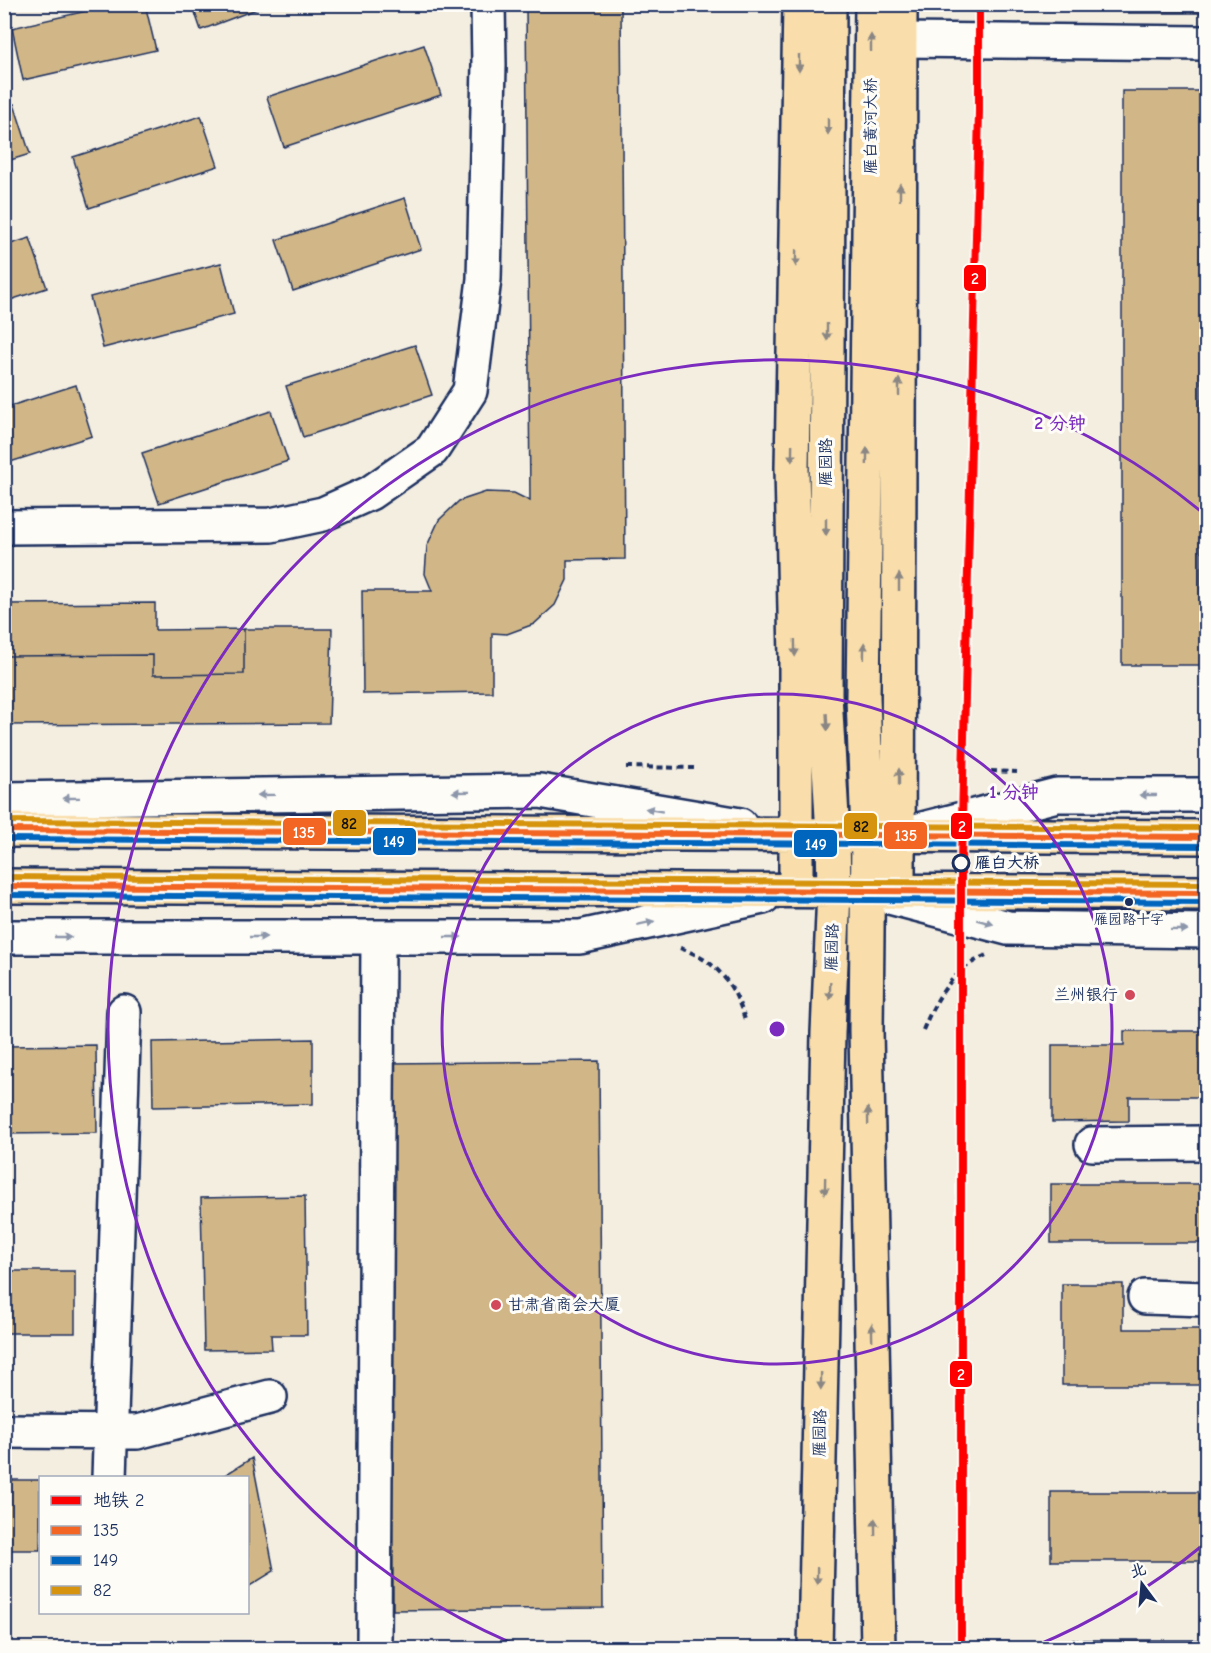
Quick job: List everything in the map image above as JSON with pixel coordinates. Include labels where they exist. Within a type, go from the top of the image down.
[{"type":"main road","name":"雁园路","points":[[796,890],[796,658],[792,468],[800,4]]},
{"type":"main road","name":"雁园路","points":[[815,1648],[828,1033],[834,891],[825,695],[829,4]]},
{"type":"main road","name":"雁白黄河大桥","points":[[872,4],[863,697],[883,835]]},
{"type":"main road","points":[[878,1648],[866,1030],[883,891],[900,4]]},
{"type":"main road","points":[[4,830],[1206,837]]},
{"type":"main road","points":[[4,886],[1206,893]]},
{"type":"street","points":[[4,527],[271,525],[323,514],[370,493],[432,450],[470,391],[480,313],[484,279],[489,65],[488,4]]},
{"type":"street","points":[[900,40],[1206,43]]},
{"type":"street","points":[[4,799],[540,791],[795,834]]},
{"type":"street","points":[[883,835],[1057,795],[1206,795]]},
{"type":"street","points":[[4,938],[580,937],[796,890]]},
{"type":"street","points":[[883,891],[1008,928],[1206,931]]},
{"type":"street","points":[[375,1648],[378,937]]},
{"type":"street","points":[[109,1476],[124,1011]]},
{"type":"street","points":[[1092,1144],[1206,1143]]},
{"type":"street","points":[[1145,1297],[1206,1299]]},
{"type":"street","points":[[4,1431],[137,1432],[270,1397]]},
{"type":"path","points":[[626,767],[694,768]]},
{"type":"path","points":[[673,946],[705,959],[725,976],[739,999],[746,1023]]},
{"type":"path","points":[[923,1030],[935,1002],[954,977],[978,959],[997,951]]},
{"type":"building","points":[[117,4],[145,4],[156,50],[23,80],[12,28]]},
{"type":"building","points":[[192,4],[270,4],[201,30]]},
{"type":"building","points":[[526,4],[621,4],[625,559],[567,560],[567,580],[555,605],[534,624],[507,634],[492,633],[492,692],[363,694],[362,591],[432,591],[425,574],[427,546],[439,520],[459,501],[486,492],[514,493],[530,501]]},
{"type":"building","points":[[1128,4],[1206,4],[1206,13],[1128,13]]},
{"type":"building","points":[[424,45],[441,95],[284,147],[267,97]]},
{"type":"building","points":[[1122,91],[1201,91],[1201,618],[1206,618],[1206,665],[1122,665]]},
{"type":"building","points":[[14,104],[30,154],[4,162],[4,107]]},
{"type":"building","points":[[201,116],[218,166],[89,208],[73,157]]},
{"type":"building","points":[[405,198],[421,249],[293,291],[276,240]]},
{"type":"building","points":[[30,238],[47,288],[4,302],[4,246]]},
{"type":"building","points":[[221,263],[234,314],[103,348],[90,297]]},
{"type":"building","points":[[415,345],[432,395],[303,437],[286,386]]},
{"type":"building","points":[[76,385],[92,436],[4,464],[4,408]]},
{"type":"building","points":[[271,411],[288,461],[159,503],[142,453]]},
{"type":"building","points":[[155,603],[155,630],[244,629],[244,674],[153,675],[153,655],[4,656],[4,604]]},
{"type":"building","points":[[244,629],[332,629],[329,723],[4,725],[4,656],[153,655],[153,675],[244,674]]},
{"type":"building","points":[[1124,1031],[1206,1031],[1206,1097],[1129,1097],[1129,1121],[1052,1122],[1052,1045],[1124,1045]]},
{"type":"building","points":[[313,1039],[313,1104],[153,1107],[152,1042]]},
{"type":"building","points":[[96,1045],[97,1133],[4,1134],[4,1046]]},
{"type":"building","name":"甘肃省商会大厦","points":[[599,1061],[603,1608],[393,1610],[389,1063]]},
{"type":"building","points":[[1051,1184],[1206,1184],[1206,1243],[1051,1243]]},
{"type":"building","points":[[305,1196],[307,1335],[271,1335],[272,1349],[204,1350],[201,1198]]},
{"type":"building","points":[[4,1271],[75,1271],[75,1333],[4,1333]]},
{"type":"building","points":[[1062,1284],[1123,1284],[1123,1329],[1206,1329],[1206,1385],[1062,1385]]},
{"type":"building","points":[[252,1458],[274,1571],[249,1586],[249,1476],[223,1476]]},
{"type":"building","points":[[4,1480],[39,1480],[39,1550],[4,1550]]},
{"type":"building","points":[[1051,1492],[1206,1492],[1206,1561],[1051,1561]]},
{"type":"building","points":[[1049,1640],[1206,1640],[1206,1648],[1049,1648]]},
{"type":"metro line","name":"2","points":[[961,1648],[961,863],[979,111],[979,4]]},
{"type":"transit line","name":"82","points":[[4,821],[1206,828]]},
{"type":"transit line","name":"135","points":[[4,830],[1206,837]]},
{"type":"transit line","name":"149","points":[[4,839],[1206,846]]},
{"type":"transit line","name":"82","points":[[4,877],[1206,884]]},
{"type":"transit line","name":"135","points":[[4,886],[1206,893]]},
{"type":"transit line","name":"149","points":[[4,895],[1206,902]]},
{"type":"place","name":"雁白大桥","points":[[961,863]]},
{"type":"place","name":"雁园路十字","points":[[1129,902]]},
{"type":"place","name":"兰州银行","points":[[1130,995]]},
{"type":"place","name":"甘肃省商会大厦","points":[[496,1305]]}]
